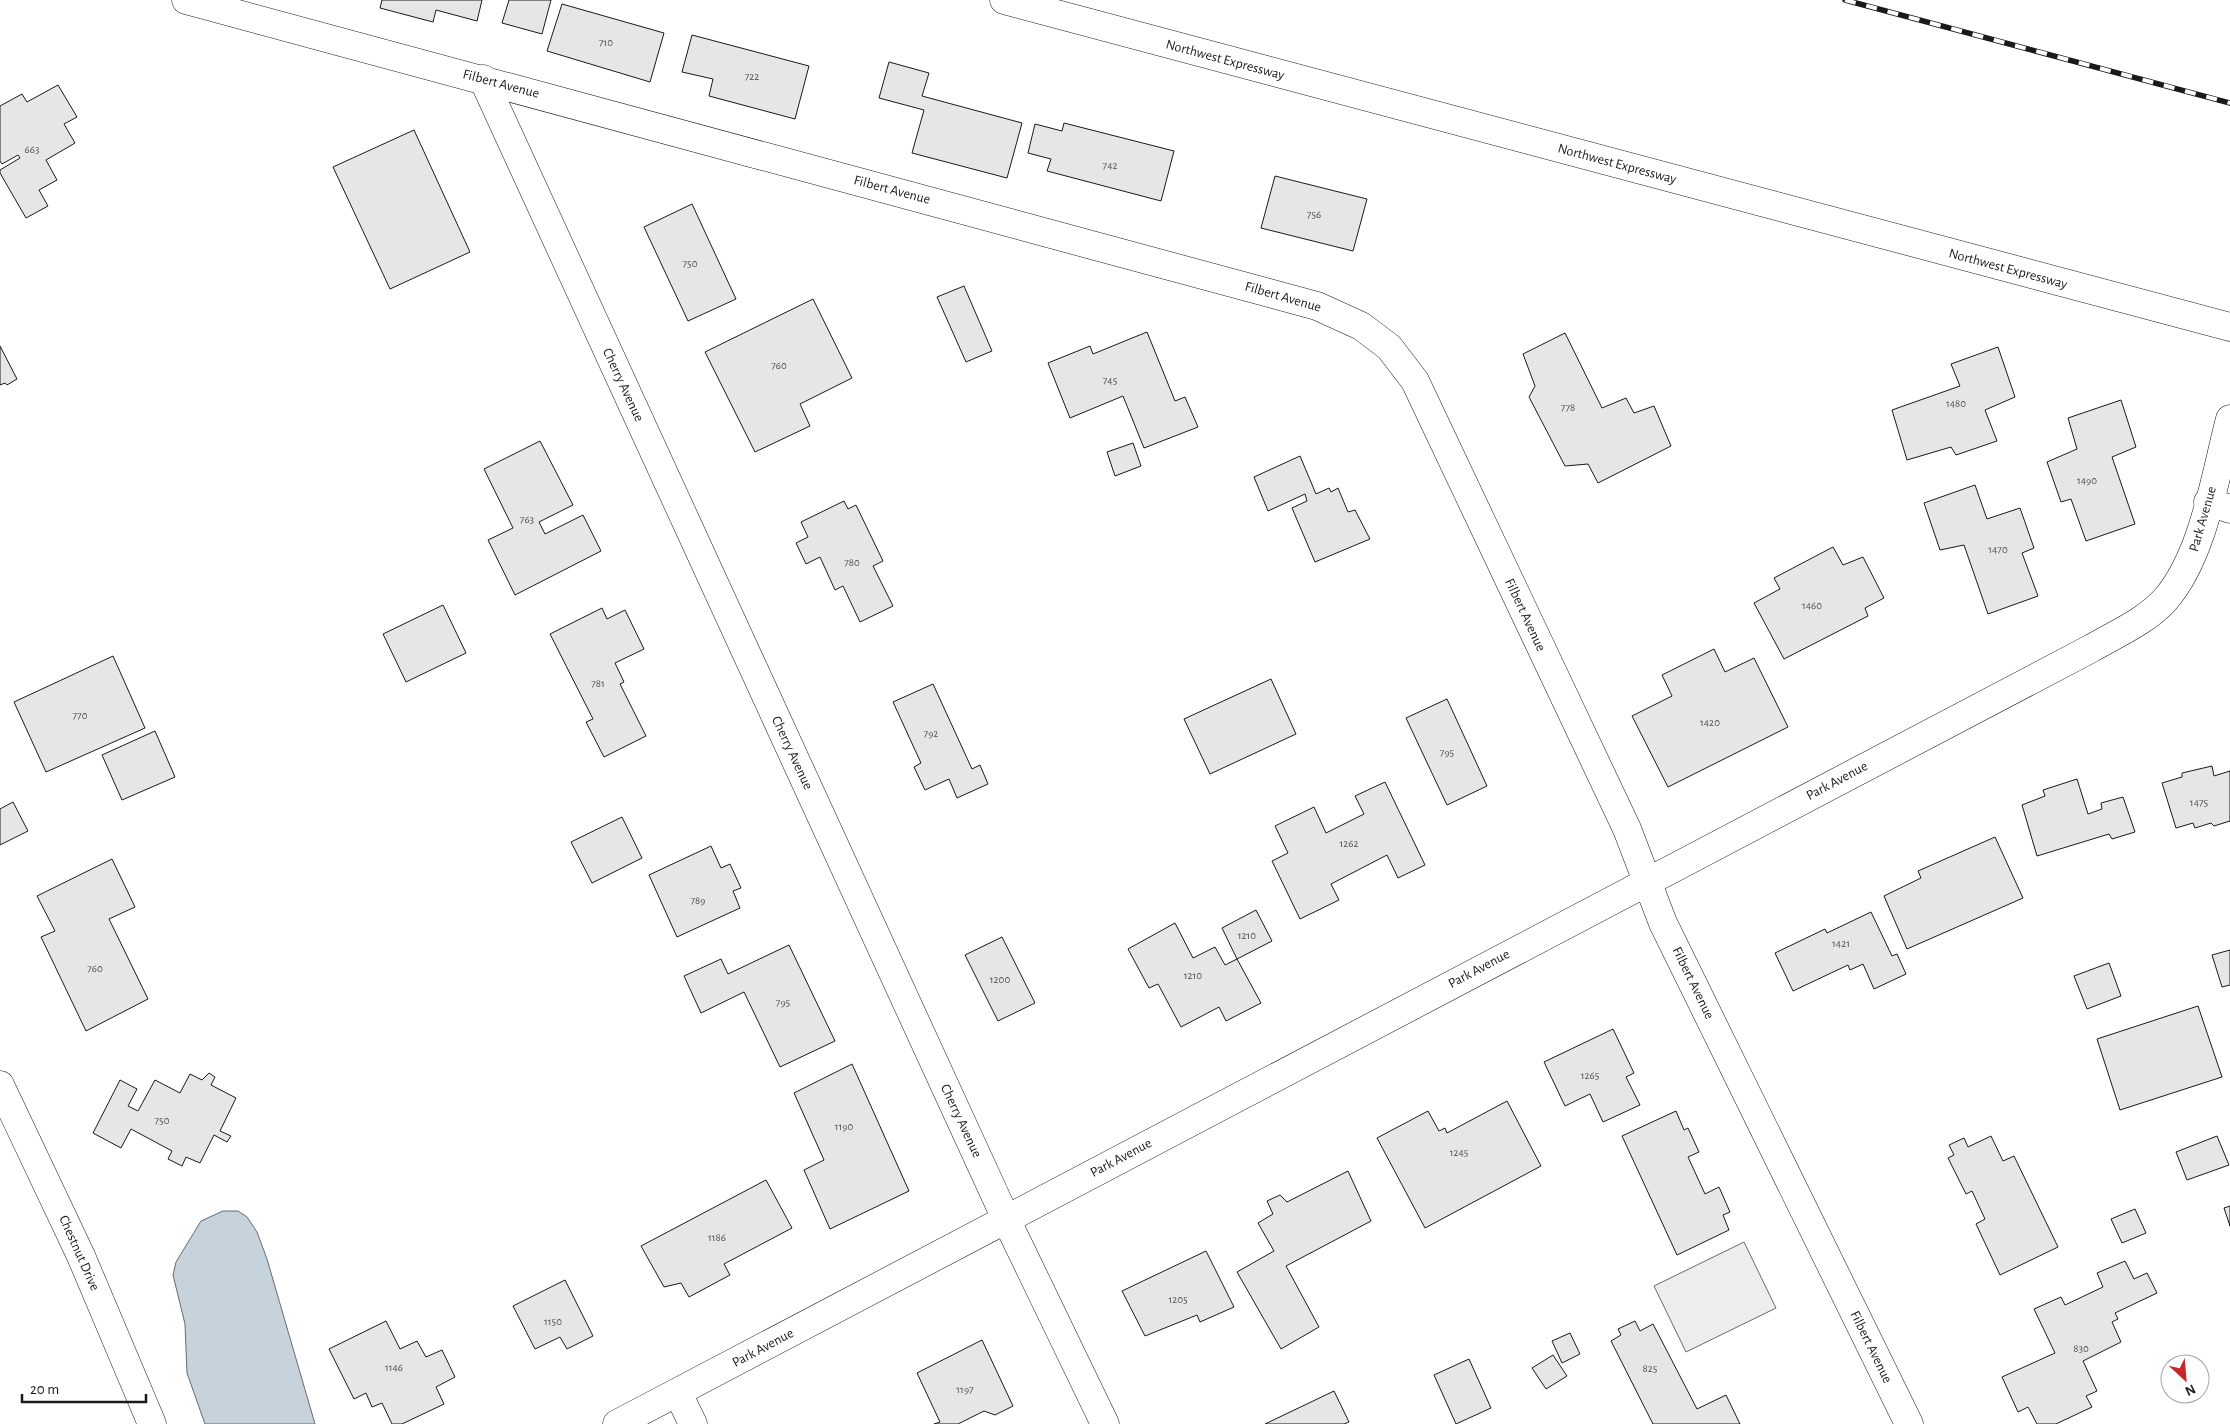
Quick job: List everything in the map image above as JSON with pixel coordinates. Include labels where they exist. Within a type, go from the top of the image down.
[{"type":"street","name":"Filbert Avenue","points":[[186,0],[1317,306],[1361,326],[1389,347],[1415,381],[1626,829],[1663,923],[1909,1424]]},
{"type":"street","name":"Northwest Expressway","points":[[1004,0],[2230,328]]},
{"type":"street","name":"Cherry Avenue","points":[[483,80],[1006,1219],[1105,1424]]},
{"type":"street","name":"Park Avenue","points":[[617,1424],[2141,620],[2165,601],[2189,565],[2198,542],[2219,505],[2230,419]]},
{"type":"street","name":"Chestnut Drive","points":[[0,1085],[81,1256],[152,1424]]},
{"type":"street","points":[[678,1393],[693,1424]]},
{"type":"shaded area","points":[[223,1211],[238,1211],[247,1217],[257,1232],[267,1259],[315,1424],[205,1424],[187,1373],[185,1324],[173,1275],[176,1262],[201,1221]]},
{"type":"shaded area","points":[[1744,1242],[1776,1308],[1686,1352],[1654,1286]]},
{"type":"building","points":[[382,0],[482,0],[477,21],[436,10],[433,22],[380,8]]},
{"type":"building","points":[[509,0],[551,0],[542,34],[502,23]]},
{"type":"building","points":[[562,4],[664,33],[650,82],[547,51]]},
{"type":"building","points":[[692,35],[809,66],[795,119],[709,96],[713,79],[682,72]]},
{"type":"building","points":[[889,62],[929,73],[922,96],[1022,123],[1007,178],[912,153],[924,110],[879,98]]},
{"type":"building","points":[[58,85],[77,117],[64,124],[75,143],[46,160],[57,180],[39,190],[48,206],[26,218],[0,173],[0,170],[20,158],[18,155],[2,164],[0,161],[0,106],[22,94],[27,102]]},
{"type":"building","points":[[1064,123],[1174,151],[1161,201],[1047,171],[1051,159],[1028,153],[1035,124],[1062,131]]},
{"type":"building","points":[[414,130],[470,252],[390,289],[333,167]]},
{"type":"building","points":[[1275,176],[1367,199],[1353,251],[1261,228]]},
{"type":"building","points":[[692,204],[736,299],[688,321],[644,227]]},
{"type":"building","points":[[964,286],[992,351],[966,362],[937,297]]},
{"type":"building","points":[[813,299],[852,378],[800,404],[810,426],[755,452],[705,352]]},
{"type":"building","points":[[1147,332],[1175,401],[1185,397],[1198,427],[1144,448],[1123,396],[1070,418],[1048,363],[1090,346],[1093,354]]},
{"type":"building","points":[[1565,333],[1602,408],[1626,398],[1634,413],[1654,406],[1671,446],[1598,483],[1588,464],[1565,466],[1529,397],[1535,386],[1523,354]]},
{"type":"building","points":[[0,346],[17,379],[7,385],[5,383],[0,385]]},
{"type":"building","points":[[1998,347],[2015,397],[1985,410],[1997,441],[1956,455],[1951,447],[1907,460],[1892,410],[1960,386],[1951,364]]},
{"type":"building","points":[[2121,400],[2136,447],[2112,457],[2135,524],[2086,541],[2071,499],[2061,502],[2047,462],[2077,449],[2068,418]]},
{"type":"building","points":[[540,441],[573,505],[539,522],[545,534],[583,515],[601,551],[515,595],[488,540],[513,528],[484,469]]},
{"type":"building","points":[[1133,443],[1141,466],[1115,476],[1107,452]]},
{"type":"building","points":[[1300,456],[1316,494],[1329,488],[1331,492],[1338,488],[1348,512],[1355,510],[1370,539],[1315,562],[1292,508],[1307,501],[1305,494],[1268,511],[1254,477]]},
{"type":"building","points":[[1975,485],[1987,519],[2020,508],[2034,548],[2022,553],[2038,596],[1988,614],[1964,545],[1940,550],[1924,503]]},
{"type":"building","points":[[844,501],[848,509],[856,505],[883,561],[873,566],[893,606],[860,622],[843,586],[835,590],[820,557],[806,564],[796,543],[808,537],[801,522]]},
{"type":"building","points":[[1833,547],[1843,565],[1863,557],[1884,598],[1865,608],[1868,616],[1784,659],[1754,603],[1780,589],[1774,578]]},
{"type":"building","points":[[443,605],[466,653],[406,682],[383,634]]},
{"type":"building","points":[[602,608],[607,619],[625,610],[644,649],[615,663],[624,682],[620,684],[646,736],[604,757],[586,722],[593,719],[550,634]]},
{"type":"building","points":[[1714,649],[1725,672],[1754,658],[1788,727],[1668,787],[1632,716],[1672,696],[1662,675]]},
{"type":"building","points":[[113,656],[145,728],[46,772],[14,702]]},
{"type":"building","points":[[1271,679],[1296,734],[1210,774],[1184,719]]},
{"type":"building","points":[[933,684],[972,769],[980,765],[988,784],[957,798],[949,779],[925,790],[914,767],[921,763],[893,702]]},
{"type":"building","points":[[1447,699],[1487,786],[1447,805],[1406,718]]},
{"type":"building","points":[[155,731],[175,777],[122,800],[102,755]]},
{"type":"building","points":[[2212,766],[2214,776],[2230,771],[2230,821],[2214,826],[2211,823],[2195,828],[2193,823],[2176,828],[2162,783],[2182,777],[2182,773]]},
{"type":"building","points":[[2077,779],[2088,814],[2102,809],[2101,803],[2123,797],[2135,832],[2112,839],[2109,834],[2037,856],[2022,805],[2045,796],[2043,790]]},
{"type":"building","points":[[1385,782],[1425,865],[1398,878],[1387,855],[1331,884],[1339,900],[1300,919],[1272,861],[1288,853],[1275,826],[1314,807],[1326,833],[1364,814],[1355,796]]},
{"type":"building","points":[[13,802],[28,831],[0,845],[0,809]]},
{"type":"building","points":[[622,817],[642,858],[592,883],[571,842]]},
{"type":"building","points":[[1995,837],[2023,898],[1907,949],[1884,896],[1921,878],[1918,871]]},
{"type":"building","points":[[711,846],[721,868],[730,864],[741,888],[733,891],[740,908],[677,937],[649,875]]},
{"type":"building","points":[[112,859],[135,907],[109,919],[148,999],[86,1031],[41,937],[55,931],[37,896]]},
{"type":"building","points":[[1256,910],[1272,941],[1237,959],[1222,928]]},
{"type":"building","points":[[1871,912],[1892,956],[1897,954],[1906,974],[1874,989],[1863,964],[1850,970],[1848,965],[1793,991],[1775,953],[1825,929],[1827,933]]},
{"type":"building","points":[[1175,923],[1193,958],[1215,947],[1225,965],[1237,959],[1261,1003],[1226,1021],[1219,1007],[1181,1027],[1158,984],[1149,988],[1128,949]]},
{"type":"building","points":[[1002,937],[1035,1003],[998,1021],[965,955]]},
{"type":"building","points":[[789,945],[835,1041],[780,1067],[744,992],[701,1013],[684,976],[721,959],[728,974]]},
{"type":"building","points":[[2230,950],[2230,985],[2222,987],[2212,955]]},
{"type":"building","points":[[2109,963],[2121,996],[2087,1009],[2074,976]]},
{"type":"building","points":[[2198,1006],[2222,1077],[2120,1110],[2097,1039]]},
{"type":"building","points":[[1613,1029],[1634,1073],[1626,1077],[1640,1105],[1603,1122],[1590,1094],[1565,1106],[1544,1062]]},
{"type":"building","points":[[852,1064],[909,1191],[830,1229],[804,1170],[824,1160],[794,1093]]},
{"type":"building","points":[[209,1073],[215,1077],[211,1085],[236,1098],[220,1131],[231,1136],[227,1142],[214,1135],[200,1163],[186,1157],[182,1166],[168,1159],[172,1151],[131,1129],[121,1148],[93,1133],[120,1080],[137,1089],[128,1106],[138,1111],[155,1080],[180,1093],[190,1074],[202,1080]]},
{"type":"building","points":[[1507,1101],[1541,1166],[1425,1228],[1377,1138],[1428,1111],[1439,1131],[1445,1128],[1447,1133]]},
{"type":"building","points":[[1676,1111],[1684,1130],[1688,1128],[1699,1152],[1688,1157],[1705,1194],[1719,1187],[1730,1212],[1723,1215],[1729,1230],[1677,1255],[1622,1136]]},
{"type":"building","points":[[1991,1136],[2003,1161],[2014,1156],[2058,1247],[2000,1275],[1976,1224],[1985,1219],[1972,1191],[1966,1194],[1948,1158],[1954,1155],[1949,1145],[1964,1138],[1968,1147]]},
{"type":"building","points":[[2217,1136],[2229,1165],[2187,1180],[2176,1152]]},
{"type":"building","points":[[1348,1171],[1371,1221],[1286,1266],[1319,1327],[1281,1349],[1237,1272],[1274,1251],[1258,1223],[1273,1214],[1267,1201],[1280,1195],[1287,1202]]},
{"type":"building","points":[[766,1180],[792,1228],[724,1264],[730,1275],[689,1297],[681,1283],[664,1287],[641,1246]]},
{"type":"building","points":[[2230,1206],[2230,1226],[2224,1208]]},
{"type":"building","points":[[2135,1209],[2146,1233],[2122,1243],[2111,1219]]},
{"type":"building","points":[[1206,1251],[1234,1307],[1200,1322],[1197,1315],[1145,1336],[1122,1291]]},
{"type":"building","points":[[2125,1261],[2134,1279],[2147,1273],[2157,1293],[2115,1313],[2118,1319],[2112,1322],[2121,1342],[2083,1361],[2097,1391],[2086,1396],[2092,1407],[2056,1424],[2037,1424],[2028,1407],[2018,1412],[2002,1377],[2055,1353],[2034,1309],[2061,1297],[2065,1305],[2103,1287],[2097,1273]]},
{"type":"building","points":[[565,1280],[593,1336],[567,1349],[560,1337],[535,1349],[513,1306]]},
{"type":"building","points":[[386,1321],[400,1349],[417,1341],[426,1357],[442,1350],[455,1377],[436,1387],[444,1404],[402,1424],[392,1424],[382,1403],[372,1407],[366,1393],[354,1399],[329,1349]]},
{"type":"building","points":[[1635,1321],[1640,1331],[1653,1324],[1697,1409],[1726,1395],[1740,1424],[1653,1424],[1611,1341],[1621,1335],[1618,1329]]},
{"type":"building","points":[[1570,1333],[1580,1354],[1562,1363],[1552,1341]]},
{"type":"building","points":[[982,1340],[1013,1406],[995,1415],[984,1411],[958,1424],[934,1424],[940,1422],[917,1373]]},
{"type":"building","points":[[1553,1355],[1567,1376],[1546,1389],[1532,1368]]},
{"type":"building","points":[[1469,1359],[1491,1408],[1456,1424],[1434,1375]]},
{"type":"building","points":[[1334,1391],[1349,1422],[1344,1424],[1265,1424]]},
{"type":"railway","points":[[1845,0],[2230,103]]}]
